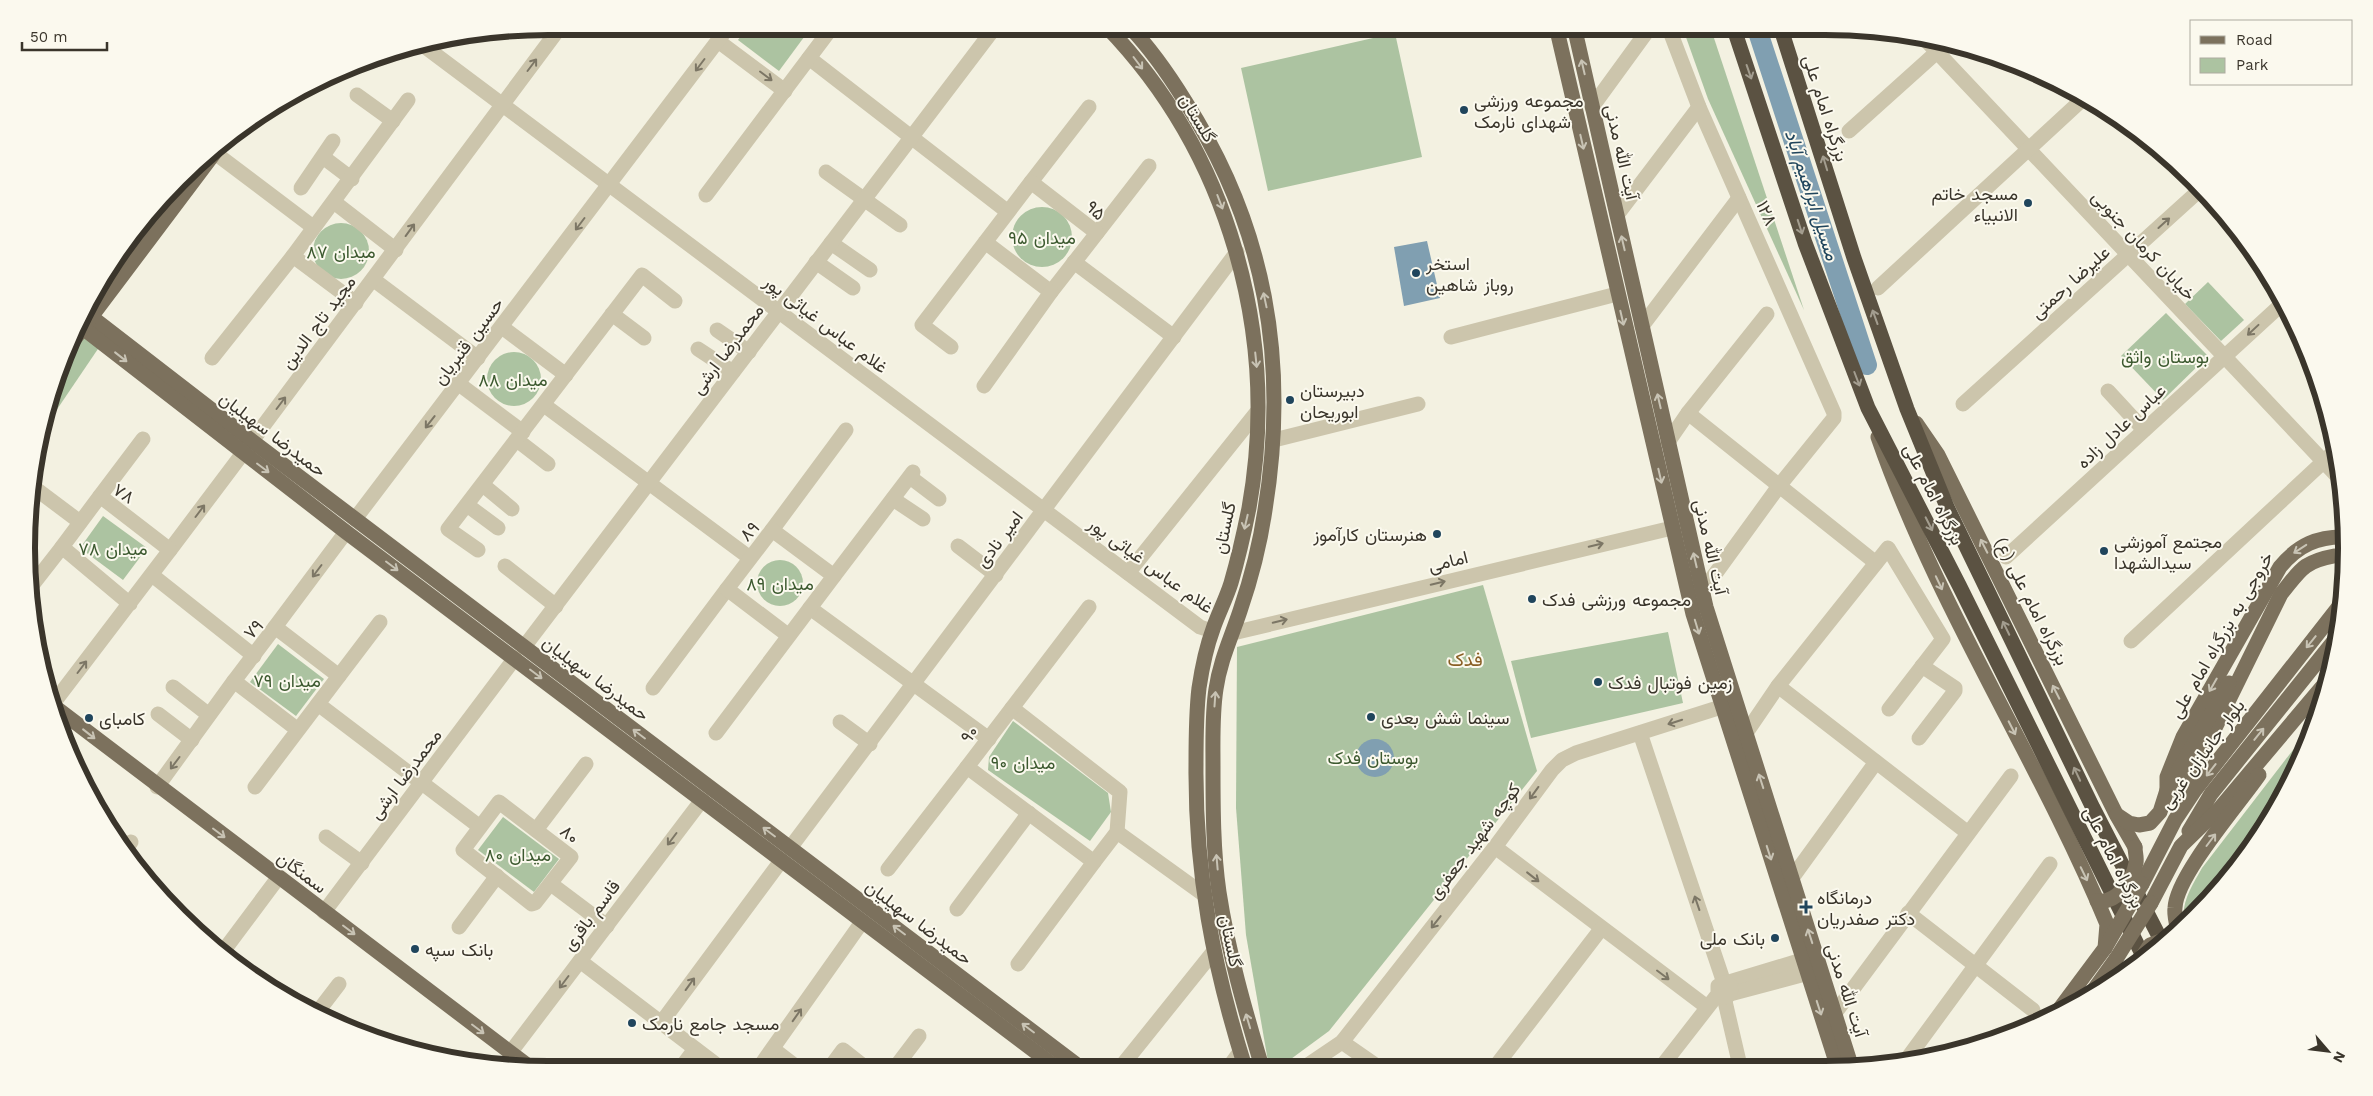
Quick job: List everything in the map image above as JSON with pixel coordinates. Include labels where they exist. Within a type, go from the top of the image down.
[{"type":"highway","name":"بزرگراه امام علی","points":[[1737,35],[1805,242],[1868,408],[1955,576],[2141,952]]},
{"type":"highway","name":"بزرگراه امام علی","points":[[1783,35],[1854,258],[1907,409],[1946,508],[2159,937]]},
{"type":"main road","name":"گلستان","points":[[1114,35],[1162,95],[1196,149],[1219,199],[1237,252],[1251,314],[1258,377],[1257,443],[1249,508],[1230,585],[1212,631],[1199,688],[1196,727],[1196,796],[1203,894],[1224,1002],[1243,1061]]},
{"type":"main road","name":"گلستان","points":[[1136,35],[1175,85],[1211,140],[1235,193],[1254,247],[1268,311],[1275,376],[1274,440],[1265,511],[1249,585],[1222,655],[1216,690],[1213,796],[1219,892],[1241,998],[1260,1061]]},
{"type":"main road","name":"آیت الله مدنی","points":[[1558,35],[1693,614],[1721,707],[1812,964],[1835,1013],[1850,1060]]},
{"type":"main road","name":"آیت الله مدنی","points":[[1576,35],[1702,592],[1792,878],[1836,1061]]},
{"type":"main road","points":[[98,302],[203,169]]},
{"type":"main road","name":"حمیدرضا سهیلیان","points":[[87,323],[350,526],[706,794],[790,848],[871,909],[1042,1057]]},
{"type":"main road","points":[[1868,408],[1898,496],[2098,901],[2107,924],[2105,948]]},
{"type":"main road","name":"بزرگراه امام علی (ع)","points":[[1907,409],[1938,456],[2116,814],[2135,847],[2137,861],[2124,888],[2111,900],[2098,901]]},
{"type":"main road","points":[[1672,528],[1687,525]]},
{"type":"main road","name":"خروجی به بزرگراه امام علی","points":[[2166,790],[2167,777],[2184,737],[2280,567],[2289,556],[2309,543],[2322,538],[2338,537]]},
{"type":"main road","points":[[2175,820],[2181,798],[2280,594],[2303,566],[2316,559],[2334,556]]},
{"type":"main road","name":"بلوار جانبازان غربی","points":[[2066,1001],[2105,948],[2142,884],[2175,820],[2195,790],[2334,613]]},
{"type":"main road","points":[[1212,631],[1232,633]]},
{"type":"main road","name":"بلوار جانبازان غربی","points":[[2100,981],[2151,903],[2211,794],[2328,649]]},
{"type":"main road","points":[[2116,814],[2129,823],[2139,825],[2150,823],[2160,812],[2166,790],[2227,685],[2242,672]]},
{"type":"main road","points":[[2176,922],[2174,909],[2185,880],[2198,858],[2267,764],[2282,735],[2317,694]]},
{"type":"main road","name":"سمنگان","points":[[62,713],[520,1060]]},
{"type":"main road","name":"بلوار جانبازان غربی","points":[[2181,846],[2220,808],[2282,735]]},
{"type":"main road","name":"حمیدرضا سهیلیان","points":[[706,794],[781,861],[1042,1057],[1056,1061]]},
{"type":"main road","points":[[781,861],[790,848]]},
{"type":"main road","points":[[862,922],[871,909]]},
{"type":"street","name":"مجید تاج الدین","points":[[170,550],[374,280],[554,35]]},
{"type":"street","name":"حسین قنبریان","points":[[275,627],[722,35]]},
{"type":"street","points":[[706,195],[826,35]]},
{"type":"street","name":"محمدرضا ارشی","points":[[324,912],[519,652],[556,606],[989,35]]},
{"type":"street","points":[[1592,107],[1644,35]]},
{"type":"street","name":"۱۲۸","points":[[1672,35],[1739,198],[1834,413],[1834,418],[1779,486]]},
{"type":"street","points":[[718,41],[785,91]]},
{"type":"street","points":[[1849,131],[1941,48]]},
{"type":"street","name":"غلام عباس غیاثی ‌پور","points":[[428,49],[1200,627],[1212,631]]},
{"type":"street","name":"خیابان کرمان جنوبی","points":[[1944,49],[2028,149],[2332,471]]},
{"type":"street","points":[[809,58],[1008,212]]},
{"type":"street","points":[[357,96],[393,121]]},
{"type":"street","points":[[212,358],[352,179],[408,100]]},
{"type":"street","points":[[1878,288],[2079,102]]},
{"type":"street","points":[[952,347],[922,325],[1089,107]]},
{"type":"street","points":[[1616,215],[1700,107]]},
{"type":"street","points":[[301,188],[333,141]]},
{"type":"street","points":[[223,151],[313,227]]},
{"type":"street","points":[[323,157],[352,179]]},
{"type":"street","points":[[1097,232],[1149,166]]},
{"type":"street","points":[[826,172],[900,225]]},
{"type":"street","name":"۹۵","points":[[984,386],[1051,292],[1097,232],[1031,182]]},
{"type":"street","name":"علیرضا رحمتی","points":[[1963,404],[2196,194]]},
{"type":"street","points":[[1642,326],[1739,198]]},
{"type":"street","points":[[334,202],[396,250]]},
{"type":"street","points":[[832,242],[870,270]]},
{"type":"street","points":[[985,242],[1051,292]]},
{"type":"street","name":"امیر نادی","points":[[790,848],[914,686],[1237,252]]},
{"type":"street","points":[[293,256],[356,303]]},
{"type":"street","points":[[816,262],[854,288]]},
{"type":"street","points":[[1074,262],[1174,337]]},
{"type":"street","points":[[478,550],[448,530],[642,275],[675,301]]},
{"type":"street","points":[[374,280],[478,358]]},
{"type":"street","points":[[1451,337],[1617,294]]},
{"type":"street","name":"عباس عادل زاده","points":[[2006,557],[2278,308]]},
{"type":"street","points":[[612,314],[644,338]]},
{"type":"street","points":[[1668,442],[1688,413],[1767,314]]},
{"type":"street","points":[[502,327],[566,375]]},
{"type":"street","points":[[717,330],[749,352]]},
{"type":"street","points":[[698,349],[733,372]]},
{"type":"street","points":[[459,384],[520,436],[548,464]]},
{"type":"street","points":[[2108,391],[2144,430]]},
{"type":"street","points":[[1274,440],[1418,404]]},
{"type":"street","points":[[544,405],[750,558]]},
{"type":"street","points":[[1128,573],[1257,412]]},
{"type":"street","points":[[1688,413],[1876,563]]},
{"type":"street","points":[[772,530],[846,430]]},
{"type":"street","points":[[100,496],[144,439]]},
{"type":"street","points":[[2131,641],[2330,456]]},
{"type":"street","points":[[716,732],[912,474],[939,498]]},
{"type":"street","points":[[483,485],[512,508]]},
{"type":"street","points":[[1702,592],[1779,486]]},
{"type":"street","points":[[38,491],[80,522]]},
{"type":"street","name":"۷۸","points":[[36,580],[100,496],[170,550]]},
{"type":"street","points":[[893,499],[923,519]]},
{"type":"street","points":[[467,505],[498,528]]},
{"type":"street","name":"امامی","points":[[1232,633],[1672,528]]},
{"type":"street","name":"۸۹","points":[[653,688],[772,530],[834,576]]},
{"type":"street","points":[[958,546],[996,575]]},
{"type":"street","points":[[62,547],[130,604]]},
{"type":"street","points":[[1746,733],[1778,686],[1888,548],[1943,639],[1889,709]]},
{"type":"street","points":[[57,698],[170,550]]},
{"type":"street","points":[[505,566],[556,606]]},
{"type":"street","points":[[152,575],[254,656]]},
{"type":"street","points":[[727,590],[789,636]]},
{"type":"street","name":"۹۰","points":[[1089,607],[967,767],[1094,862]]},
{"type":"street","points":[[810,608],[914,686],[989,739]]},
{"type":"street","points":[[255,787],[380,622]]},
{"type":"street","name":"۷۹","points":[[234,681],[275,627],[339,676]]},
{"type":"street","points":[[1919,738],[1955,691],[1955,688],[1922,666]]},
{"type":"street","points":[[157,786],[234,681],[298,730]]},
{"type":"street","points":[[1778,686],[1968,832]]},
{"type":"street","points":[[173,687],[209,715]]},
{"type":"street","points":[[318,704],[480,828]]},
{"type":"street","name":"کوچه شهید جعفری","points":[[1314,1061],[1342,1042],[1495,847],[1552,770],[1562,760],[1721,707]]},
{"type":"street","points":[[1012,708],[1120,792],[1117,832],[1018,964]]},
{"type":"street","points":[[158,714],[192,740]]},
{"type":"street","points":[[840,722],[870,744]]},
{"type":"street","points":[[1640,733],[1724,990],[1739,1061]]},
{"type":"street","points":[[1792,878],[1876,762]]},
{"type":"street","points":[[536,830],[586,764]]},
{"type":"street","points":[[888,869],[967,767]]},
{"type":"street","points":[[1835,1013],[2011,776]]},
{"type":"street","name":"قاسم باقری","points":[[510,1053],[706,794]]},
{"type":"street","name":"۸۰","points":[[499,802],[536,830],[571,857],[538,901],[532,904],[463,850],[499,802]]},
{"type":"street","points":[[957,908],[1029,813]]},
{"type":"street","points":[[1117,832],[1203,894]]},
{"type":"street","points":[[326,837],[362,862]]},
{"type":"street","points":[[1495,847],[1706,1007]]},
{"type":"street","points":[[661,1023],[781,861]]},
{"type":"street","points":[[1910,1054],[2050,864]]},
{"type":"street","points":[[459,927],[497,876]]},
{"type":"street","points":[[226,947],[278,878]]},
{"type":"street","points":[[551,884],[607,926]]},
{"type":"street","points":[[1908,913],[2033,1010]]},
{"type":"street","points":[[764,1061],[862,922]]},
{"type":"street","points":[[1500,1061],[1601,929]]},
{"type":"street","points":[[1126,1061],[1214,951]]},
{"type":"street","points":[[580,961],[711,1061]]},
{"type":"street","points":[[1666,1061],[1706,1007],[1724,990],[1812,964]]},
{"type":"street","points":[[321,1008],[339,984]]},
{"type":"street","points":[[900,1061],[919,1036]]},
{"type":"street","points":[[1342,1042],[1369,1061]]},
{"type":"street","points":[[686,1061],[695,1049]]},
{"type":"street","points":[[773,1049],[789,1061]]},
{"type":"street","points":[[835,1061],[843,1050],[857,1061]]},
{"type":"street","points":[[1234,1061],[1240,1052]]},
{"type":"green space","points":[[742,35],[806,35],[779,71],[738,40]]},
{"type":"green space","points":[[1386,35],[1395,35],[1422,157],[1268,191],[1241,68]]},
{"type":"green space","points":[[1685,35],[1713,35],[1804,310],[1708,99]]},
{"type":"green space","name":"میدان ۹۵","points":[[1042,207],[1058,212],[1063,216],[1067,221],[1072,237],[1067,253],[1063,258],[1058,262],[1042,267],[1026,262],[1021,258],[1017,253],[1012,237],[1017,221],[1021,216],[1026,212]]},
{"type":"green space","name":"میدان ۸۷","points":[[341,223],[361,231],[369,251],[361,271],[341,279],[321,271],[313,251],[321,231]]},
{"type":"green space","points":[[2208,282],[2244,320],[2221,341],[2185,304]]},
{"type":"green space","name":"بوستان واثق","points":[[2166,313],[2208,356],[2163,400],[2121,356]]},
{"type":"green space","points":[[90,317],[104,340],[51,418],[62,383]]},
{"type":"green space","name":"میدان ۸۸","points":[[509,352],[519,352],[529,356],[537,364],[541,379],[537,394],[529,402],[519,406],[509,406],[499,402],[491,394],[487,384],[487,374],[491,364],[499,356]]},
{"type":"green space","name":"میدان ۷۸","points":[[103,516],[147,548],[123,580],[80,548]]},
{"type":"green space","name":"میدان ۸۹","points":[[780,560],[793,564],[799,570],[803,583],[799,596],[793,602],[780,606],[767,602],[761,596],[757,583],[761,570],[767,564]]},
{"type":"green space","name":"بوستان فدک","points":[[1483,585],[1537,771],[1329,1031],[1288,1061],[1268,1061],[1246,935],[1236,808],[1237,647]]},
{"type":"green space","name":"زمین فوتبال فدک","points":[[1668,632],[1683,703],[1531,738],[1511,661]]},
{"type":"green space","name":"میدان ۷۹","points":[[278,644],[324,679],[296,716],[250,682]]},
{"type":"green space","name":"میدان ۹۰","points":[[1013,721],[1108,793],[1111,812],[1090,841],[988,770],[989,757]]},
{"type":"green space","points":[[2301,740],[2285,775],[2252,833],[2211,886],[2184,915],[2186,900],[2202,868]]},
{"type":"green space","name":"میدان ۸۰","points":[[503,817],[559,859],[534,892],[478,850]]},
{"type":"water","name":"استخر روباز شاهین","points":[[1427,241],[1440,298],[1404,306],[1394,247]]},
{"type":"water","points":[[1375,739],[1389,744],[1394,758],[1389,772],[1375,777],[1361,772],[1356,758],[1361,744]]},
{"type":"waterway","name":"مسیل ابراهیم آباد","points":[[1759,35],[1867,365]]},
{"type":"place","name":"مجموعه ورزشی شهدای نارمک","points":[[1464,110]]},
{"type":"place","name":"مسجد خاتم الانبیاء","points":[[2028,203]]},
{"type":"place","name":"استخر روباز شاهین","points":[[1416,273]]},
{"type":"place","name":"دبیرستان ابوریحان","points":[[1290,400]]},
{"type":"place","name":"هنرستان کارآموز","points":[[1437,534]]},
{"type":"place","name":"مجتمع آموزشی سیدالشهدا","points":[[2104,551]]},
{"type":"place","name":"مجموعه ورزشی فدک","points":[[1532,599]]},
{"type":"place","name":"زمین فوتبال فدک","points":[[1598,682]]},
{"type":"place","name":"سینما شش بعدی","points":[[1371,717]]},
{"type":"place","name":"کامبای","points":[[89,718]]},
{"type":"place","name":"درمانگاه دکتر صفدریان","points":[[1806,907]]},
{"type":"place","name":"بانک ملی","points":[[1775,938]]},
{"type":"place","name":"بانک سپه","points":[[415,949]]},
{"type":"place","name":"مسجد جامع نارمک","points":[[632,1023]]},
{"type":"district","name":"فدک","points":[[1465,659]]}]
